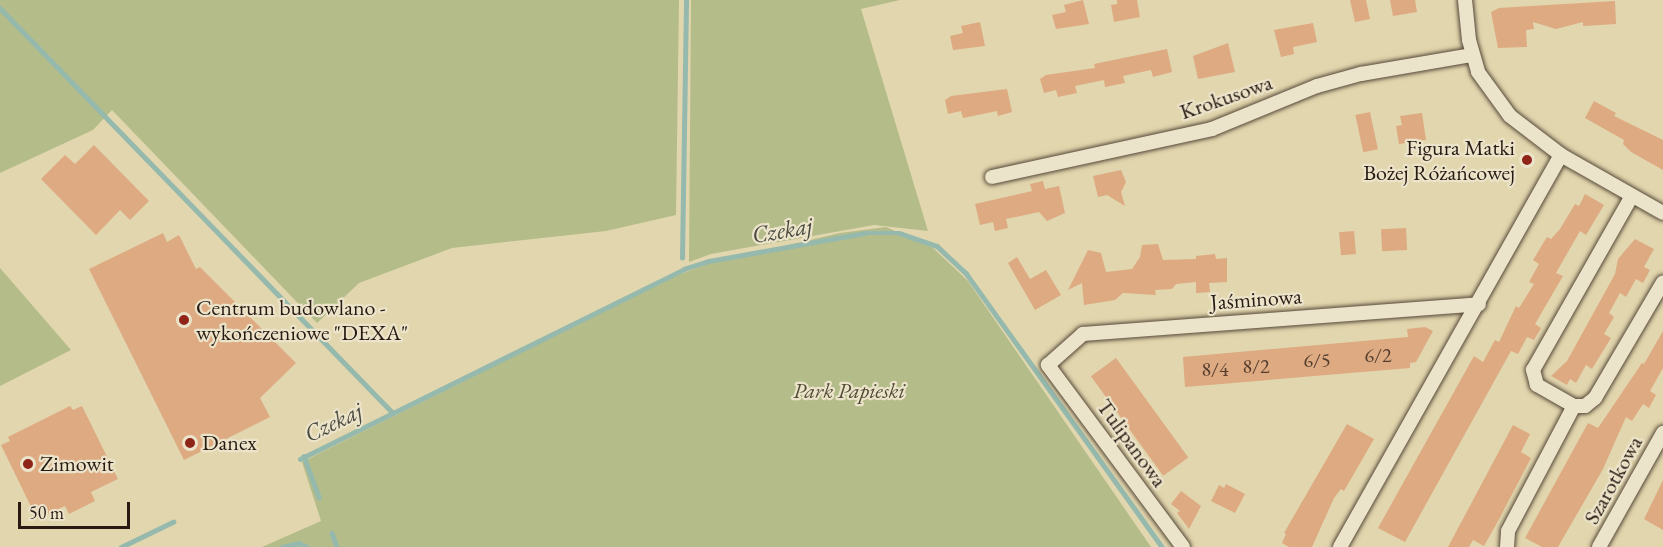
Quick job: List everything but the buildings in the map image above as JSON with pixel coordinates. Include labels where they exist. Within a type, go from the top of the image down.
[{"type":"street","points":[[1465,0],[1472,55],[1499,104],[1522,128],[1561,155],[1663,213]]},
{"type":"street","name":"Krokusowa","points":[[992,177],[1212,129],[1317,86],[1361,74],[1472,55]]},
{"type":"street","points":[[1340,547],[1561,155]]},
{"type":"street","points":[[1632,196],[1533,370],[1537,385],[1574,406],[1585,406],[1595,398],[1663,282]]},
{"type":"street","name":"Jaśminowa","points":[[1048,365],[1083,334],[1090,333],[1479,304]]},
{"type":"street","name":"Tulipanowa","points":[[1048,365],[1183,547]]},
{"type":"street","points":[[1506,547],[1508,531],[1574,406]]},
{"type":"street","name":"Szarotkowa","points":[[1599,547],[1663,432]]},
{"type":"green space","points":[[0,0],[679,0],[676,215],[606,231],[452,248],[359,283],[317,323],[112,110],[93,130],[0,173]]},
{"type":"green space","points":[[691,0],[900,0],[861,9],[928,231],[874,225],[711,254],[689,262]]},
{"type":"green space","name":"Park Papieski","points":[[886,227],[932,247],[968,281],[1151,547],[262,547],[321,521],[302,462],[672,277],[708,264],[840,233]]},
{"type":"green space","points":[[0,268],[71,350],[0,386]]},
{"type":"waterway","points":[[682,258],[686,0]]},
{"type":"waterway","points":[[0,8],[393,413]]},
{"type":"waterway","name":"Czekaj","points":[[300,459],[684,269],[709,261],[865,233],[899,233],[937,246],[966,273],[1162,547]]},
{"type":"waterway","points":[[304,456],[319,497]]},
{"type":"waterway","name":"Czekaj","points":[[121,547],[173,522]]},
{"type":"waterway","points":[[332,533],[337,547]]},
{"type":"waterway","points":[[282,547],[299,543],[307,547]]},
{"type":"place","name":"Figura Matki Bożej Różańcowej","points":[[1527,160]]},
{"type":"place","name":"Centrum budowlano - wykończeniowe \"DEXA\"","points":[[184,320]]},
{"type":"place","name":"Danex","points":[[190,443]]},
{"type":"place","name":"Zimowit","points":[[28,464]]}]
